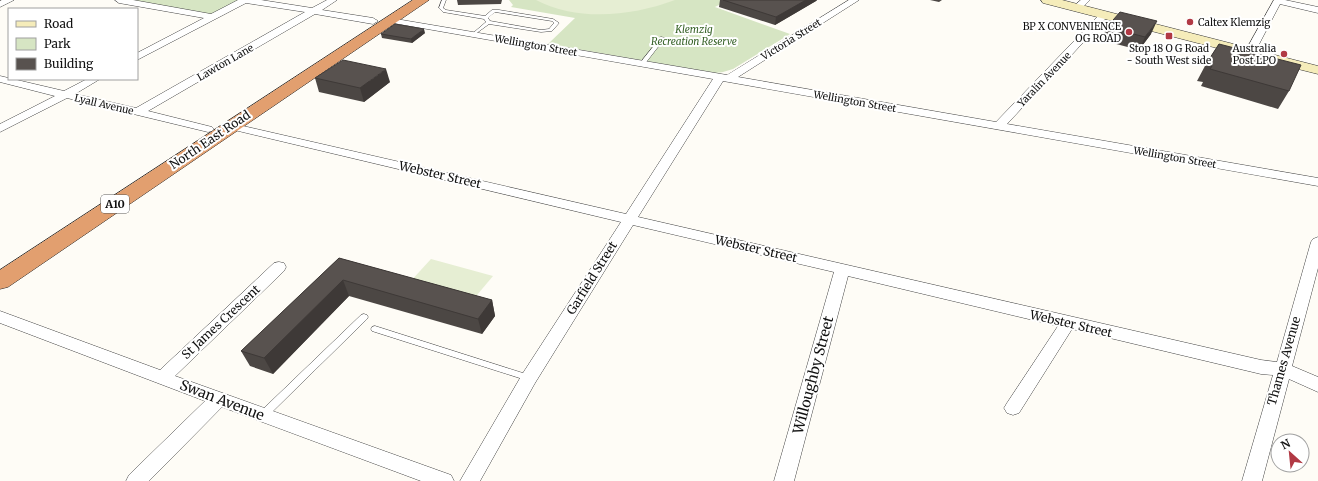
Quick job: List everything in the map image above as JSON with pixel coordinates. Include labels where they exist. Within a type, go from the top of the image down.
[{"type":"highway","name":"North East Road","points":[[0,265],[406,0]]},
{"type":"highway","name":"North East Road","points":[[0,281],[230,126],[422,0]]},
{"type":"highway","points":[[373,21],[393,20]]},
{"type":"highway","points":[[208,129],[230,126]]},
{"type":"main road","points":[[1047,0],[1081,4],[1104,15],[1318,70]]},
{"type":"street","points":[[0,4],[10,0]]},
{"type":"street","points":[[119,0],[212,18]]},
{"type":"street","points":[[138,56],[245,0],[373,21]]},
{"type":"street","name":"Lawton Lane","points":[[138,112],[333,0]]},
{"type":"street","name":"Victoria Street","points":[[724,78],[855,0]]},
{"type":"street","points":[[1250,52],[1278,0],[1318,10]]},
{"type":"street","name":"Yaralin Avenue","points":[[999,126],[1104,15]]},
{"type":"street","name":"Wellington Street","points":[[393,20],[1318,182]]},
{"type":"street","name":"Garfield Street","points":[[470,481],[529,378],[629,220],[724,78]]},
{"type":"street","name":"Lyall Avenue","points":[[0,79],[208,129]]},
{"type":"street","points":[[0,130],[93,80]]},
{"type":"street","name":"Webster Street","points":[[230,126],[1068,323],[1261,367],[1282,369],[1318,385]]},
{"type":"street","name":"Thames Avenue","points":[[1252,481],[1318,242]]},
{"type":"street","name":"St James Crescent","points":[[163,377],[279,267]]},
{"type":"street","name":"Willoughby Street","points":[[784,481],[842,270]]},
{"type":"street","name":"Swan Avenue","points":[[0,317],[263,415],[416,476],[444,481]]},
{"type":"street","points":[[1013,408],[1068,323]]},
{"type":"street","points":[[136,481],[219,399]]},
{"type":"lane","points":[[444,0],[442,10],[487,20],[541,31],[550,30],[557,23],[553,20],[494,11],[487,20],[474,34]]},
{"type":"lane","points":[[642,64],[663,38]]},
{"type":"lane","points":[[263,415],[364,317]]},
{"type":"lane","points":[[375,329],[529,378]]},
{"type":"green space","points":[[121,0],[245,0],[211,17]]},
{"type":"green space","name":"Klemzig Recreation Reserve","points":[[509,0],[729,0],[715,7],[790,34],[733,69],[715,73],[548,44],[575,18],[511,7],[513,5]]},
{"type":"green space","points":[[536,0],[675,0],[641,10],[623,13],[587,14],[569,12]]},
{"type":"green space","points":[[431,259],[493,276],[472,301],[409,283]]},
{"type":"building","points":[[723,0],[806,0],[776,17]]},
{"type":"building","points":[[1120,12],[1157,21],[1145,37],[1107,27]]},
{"type":"building","points":[[395,24],[424,29],[411,39],[381,34]]},
{"type":"building","points":[[1219,44],[1301,65],[1289,91],[1210,69],[1212,66],[1206,64]]},
{"type":"building","points":[[343,60],[386,69],[360,88],[315,78]]},
{"type":"building","points":[[339,258],[492,300],[478,319],[343,280],[264,358],[241,351]]},
{"type":"place","name":"Caltex Klemzig","points":[[1190,22]]},
{"type":"place","name":"BP X CONVENIENCE OG ROAD","points":[[1129,32]]},
{"type":"place","name":"Stop 18 O G Road - South West side","points":[[1169,36]]},
{"type":"place","name":"Australia Post LPO","points":[[1284,54]]}]
